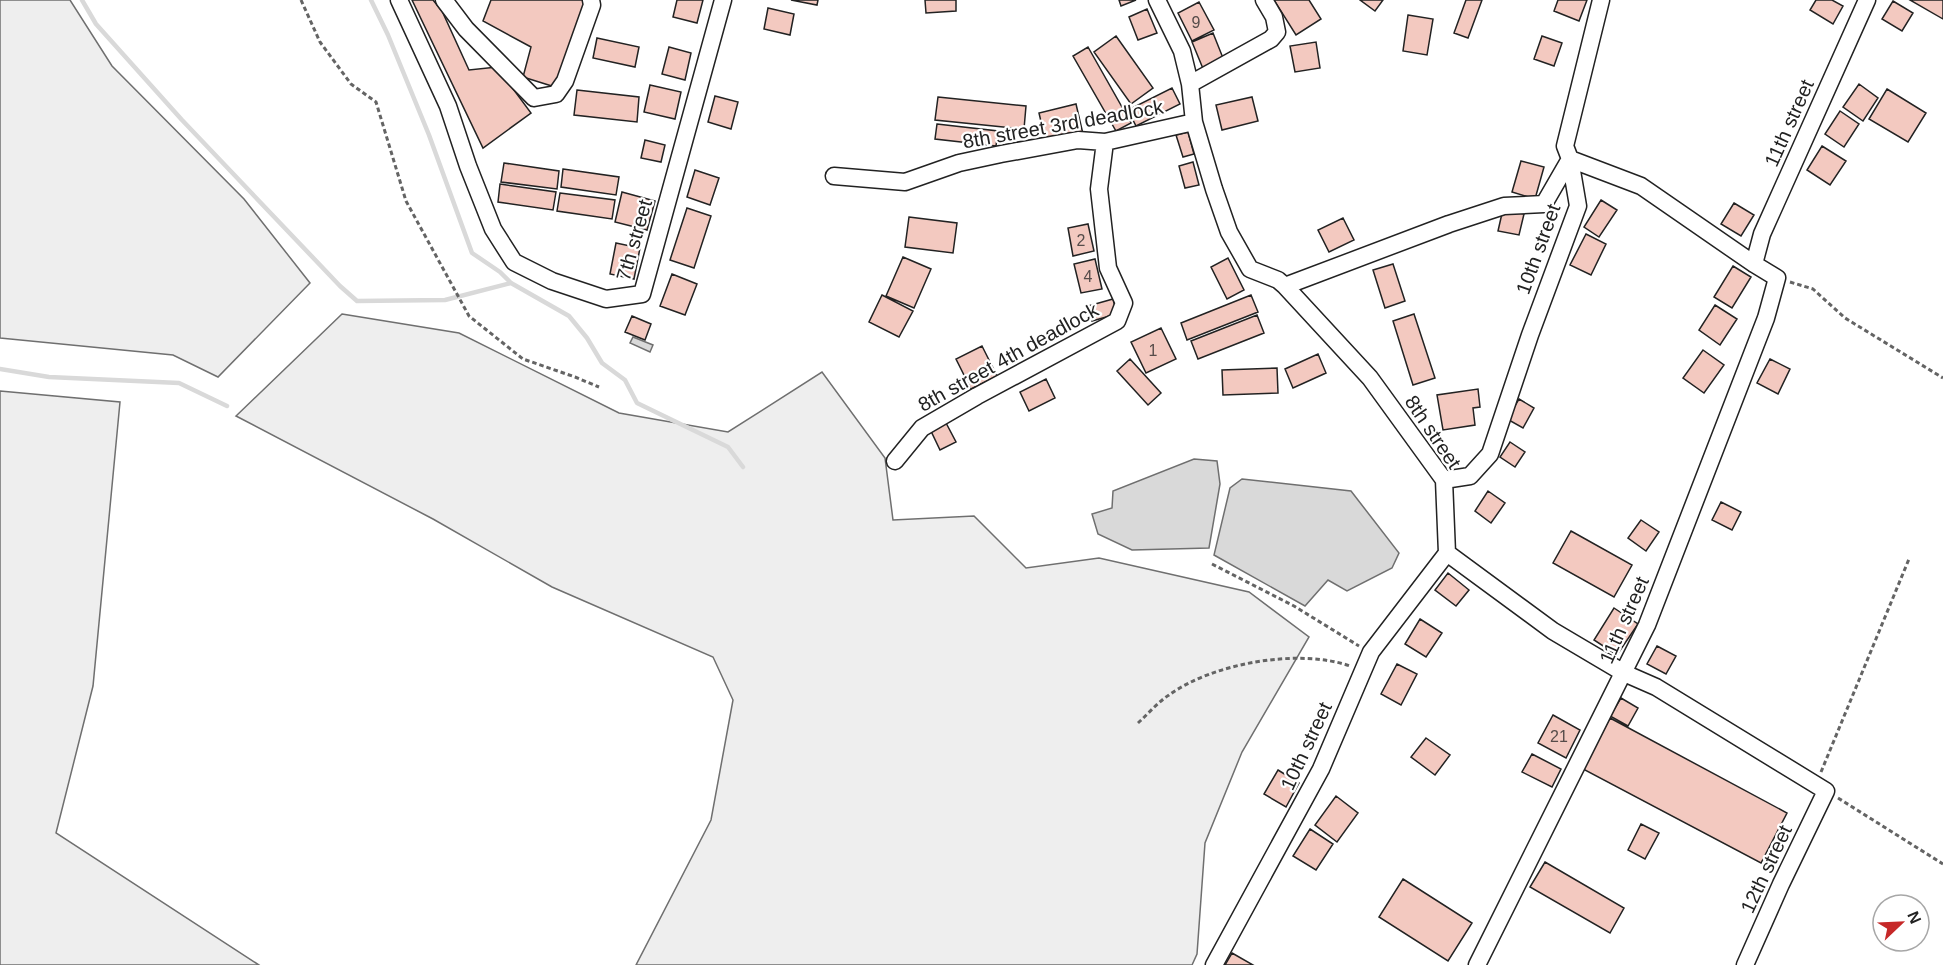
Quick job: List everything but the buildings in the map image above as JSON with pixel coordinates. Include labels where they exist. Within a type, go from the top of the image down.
[{"type":"street","name":"7th street","points":[[399,0],[448,106],[468,166],[493,229],[514,262],[552,281],[606,299],[642,294],[723,0]]},
{"type":"street","points":[[444,0],[466,29],[534,98],[556,94],[565,81],[592,5],[591,0]]},
{"type":"street","name":"8th street","points":[[1156,0],[1182,51],[1190,84],[1194,122],[1229,232],[1250,269],[1285,285],[1370,378],[1444,480],[1447,553]]},
{"type":"street","points":[[1190,84],[1270,39],[1277,32],[1274,17],[1264,0]]},
{"type":"street","name":"10th street","points":[[1444,480],[1470,476],[1490,454],[1526,345],[1578,206],[1570,159],[1565,146],[1600,0]]},
{"type":"street","name":"11th street","points":[[1754,264],[1762,234],[1867,0]]},
{"type":"street","name":"8th street 3rd deadlock","points":[[834,176],[905,182],[959,163],[1001,154],[1078,140],[1105,142],[1194,122]]},
{"type":"street","name":"8th street 4th deadlock","points":[[895,461],[922,428],[976,396],[1117,321],[1124,303],[1108,268],[1099,189],[1105,142]]},
{"type":"street","points":[[1285,285],[1504,206],[1544,204],[1570,159],[1641,186],[1777,278]]},
{"type":"street","name":"11th street","points":[[1477,965],[1647,625],[1766,318],[1777,278]]},
{"type":"street","points":[[1447,553],[1553,631],[1624,673],[1656,687],[1821,788]]},
{"type":"street","name":"10th street","points":[[1214,965],[1321,768],[1371,652],[1447,553]]},
{"type":"street","name":"12th street","points":[[1745,965],[1821,788]]},
{"type":"path","points":[[301,0],[320,42],[351,84],[376,102],[406,201],[469,316],[523,359],[576,376],[599,387]]},
{"type":"path","points":[[1777,278],[1813,289],[1845,318],[1943,378]]},
{"type":"path","points":[[1910,559],[1821,788],[1943,864]]},
{"type":"path","points":[[1212,564],[1294,606],[1371,652]]},
{"type":"path","points":[[1138,723],[1168,695],[1202,676],[1239,665],[1304,658],[1340,662],[1363,670]]},
{"type":"shaded area","points":[[0,0],[70,0],[112,66],[244,199],[310,283],[218,377],[173,355],[0,338]]},
{"type":"shaded area","points":[[342,314],[459,333],[619,413],[728,432],[822,372],[885,458],[893,520],[974,516],[1026,568],[1099,558],[1249,592],[1309,637],[1242,752],[1205,843],[1197,954],[1192,965],[636,965],[711,820],[733,700],[713,657],[552,587],[433,519],[236,416]]},
{"type":"shaded area","points":[[633,337],[653,345],[650,352],[630,343]]},
{"type":"shaded area","points":[[0,391],[120,402],[93,686],[56,833],[259,965],[0,965]]},
{"type":"shaded area","points":[[1194,459],[1217,461],[1220,484],[1209,548],[1132,550],[1098,534],[1092,514],[1112,508],[1113,491]]},
{"type":"shaded area","points":[[1242,479],[1351,491],[1399,553],[1392,568],[1347,591],[1328,580],[1305,606],[1214,555],[1230,488]]},
{"type":"waterway","points":[[82,0],[96,24],[182,120],[357,301],[445,300],[511,283]]},
{"type":"waterway","points":[[371,0],[388,35],[429,135],[472,253],[500,272],[511,283],[569,316],[587,338],[602,363],[625,380],[637,403],[728,447],[743,467]]},
{"type":"waterway","points":[[0,369],[49,377],[179,383],[227,406]]}]
